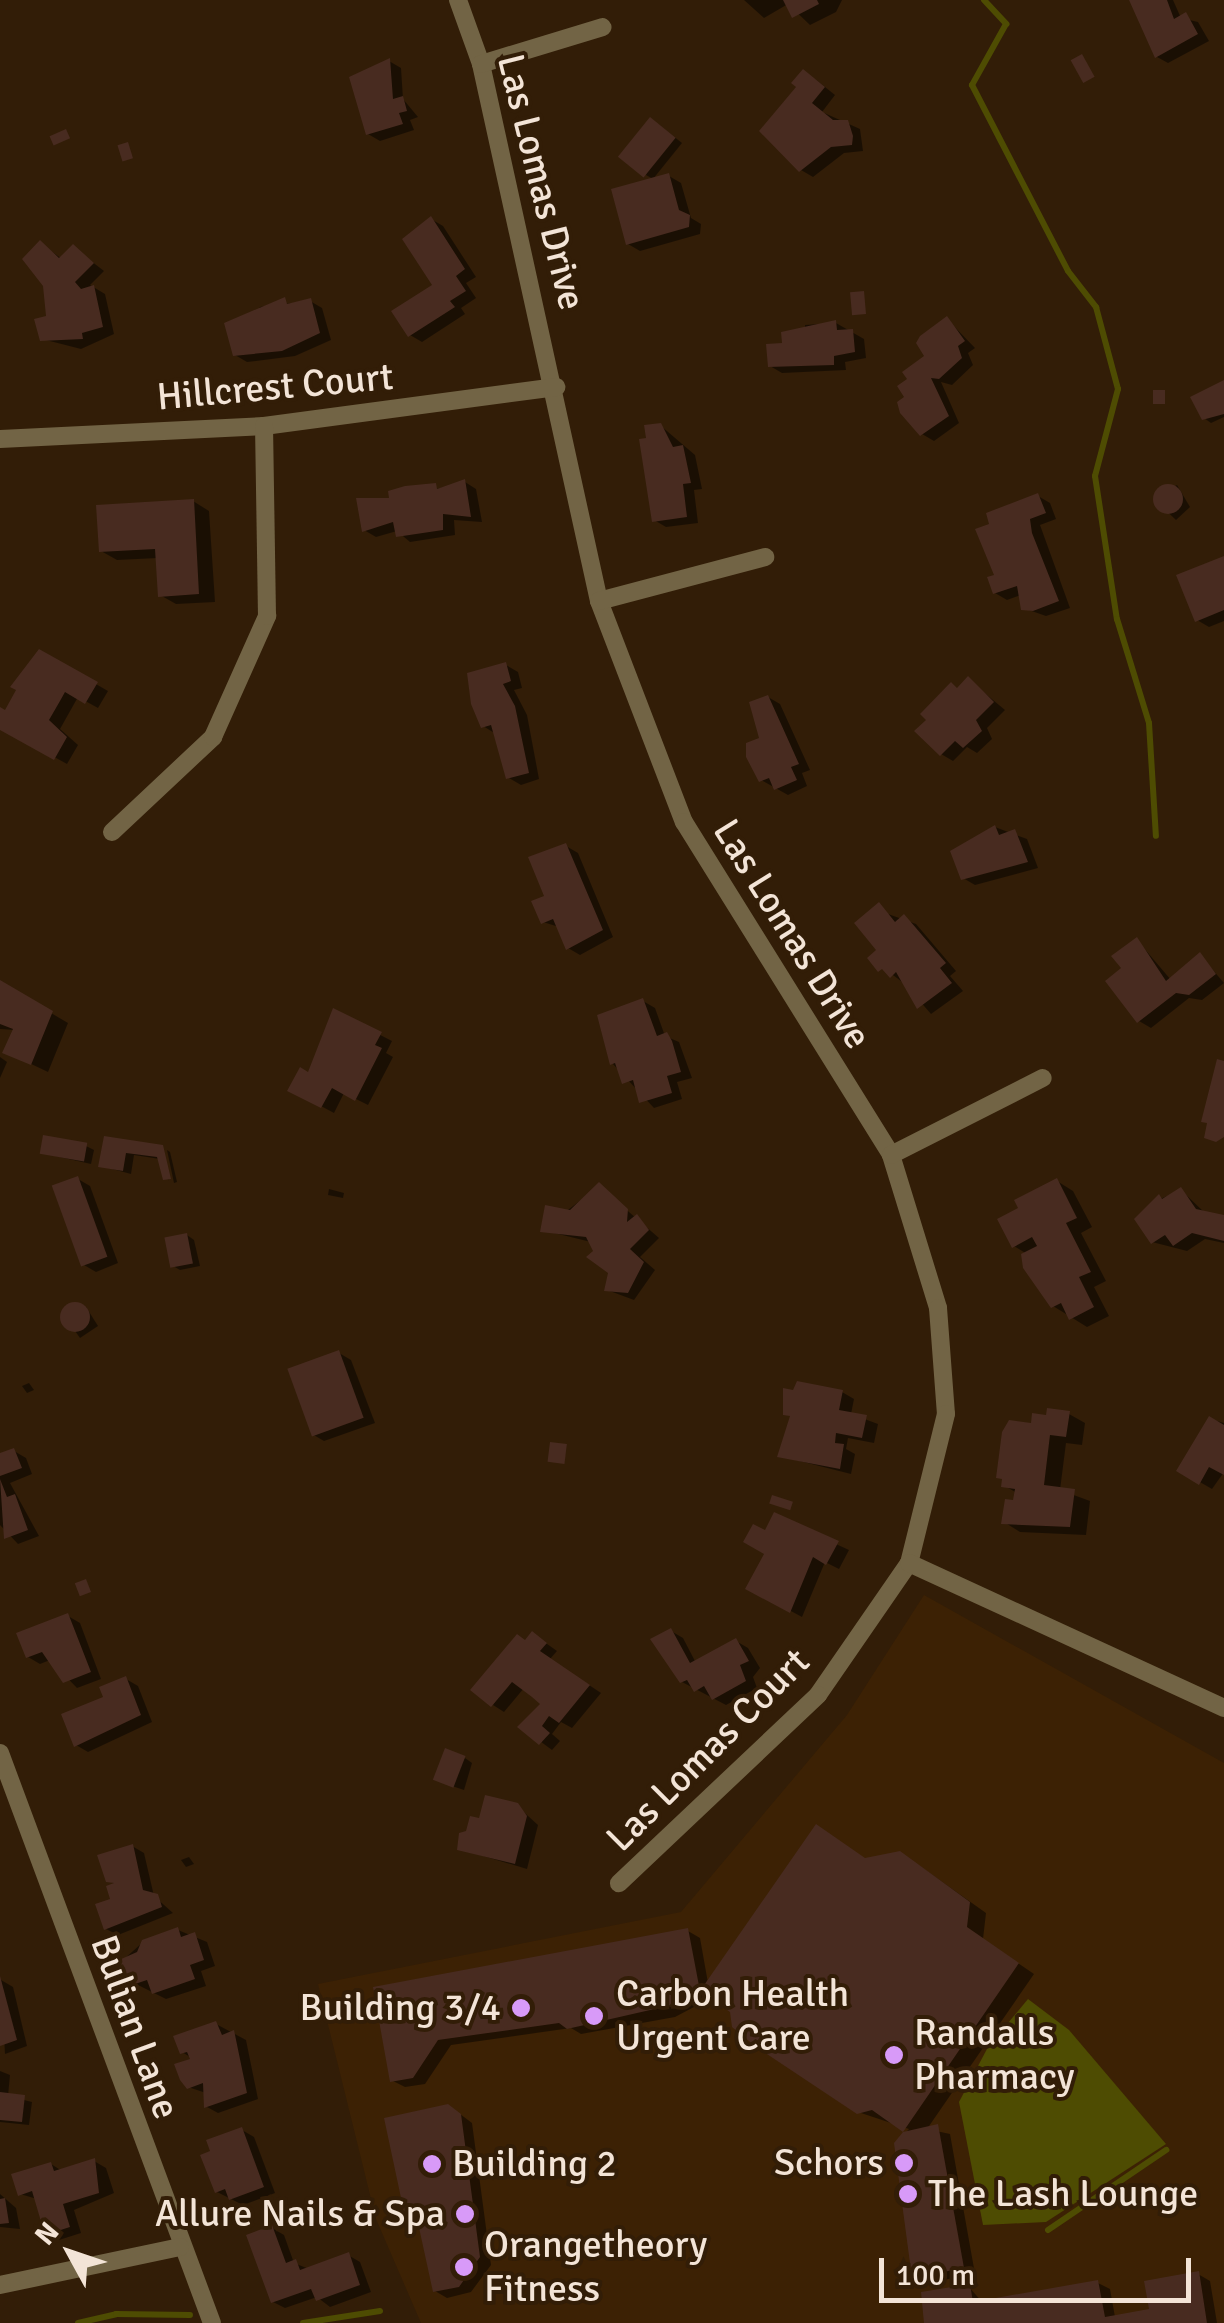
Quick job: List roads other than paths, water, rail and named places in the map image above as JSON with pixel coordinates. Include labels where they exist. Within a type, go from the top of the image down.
[{"type":"street","name":"Las Lomas Drive","points":[[458,0],[481,64],[556,387],[599,601],[684,822],[891,1154],[938,1308],[946,1414],[909,1562]]},
{"type":"street","points":[[481,64],[603,27]]},
{"type":"street","name":"Hillcrest Court","points":[[0,439],[264,426],[556,387]]},
{"type":"street","points":[[112,832],[214,737],[267,616],[264,426]]},
{"type":"street","points":[[599,601],[765,557]]},
{"type":"street","points":[[891,1154],[1042,1078]]},
{"type":"street","points":[[909,1562],[1224,1708]]},
{"type":"street","name":"Las Lomas Court","points":[[619,1883],[818,1696],[909,1562]]},
{"type":"street","name":"Bulian Lane","points":[[0,1753],[180,2246],[212,2323]]},
{"type":"street","points":[[0,2285],[180,2246]]},
{"type":"waterway","points":[[984,0],[1006,24],[972,85],[1068,271],[1096,307],[1118,389],[1095,476],[1117,619],[1149,723],[1156,836]]},
{"type":"waterway","points":[[1048,2230],[1166,2150]]},
{"type":"waterway","points":[[303,2323],[380,2311]]},
{"type":"waterway","points":[[78,2323],[116,2314],[190,2315]]},
{"type":"place","name":"Building 3/4","points":[[521,2008]]},
{"type":"place","name":"Carbon Health Urgent Care","points":[[594,2016]]},
{"type":"place","name":"Randalls Pharmacy","points":[[894,2055]]},
{"type":"place","name":"Schors","points":[[904,2163]]},
{"type":"place","name":"Building 2","points":[[432,2164]]},
{"type":"place","name":"The Lash Lounge","points":[[908,2194]]},
{"type":"place","name":"Allure Nails & Spa","points":[[465,2214]]},
{"type":"place","name":"Orangetheory Fitness","points":[[464,2267]]}]
